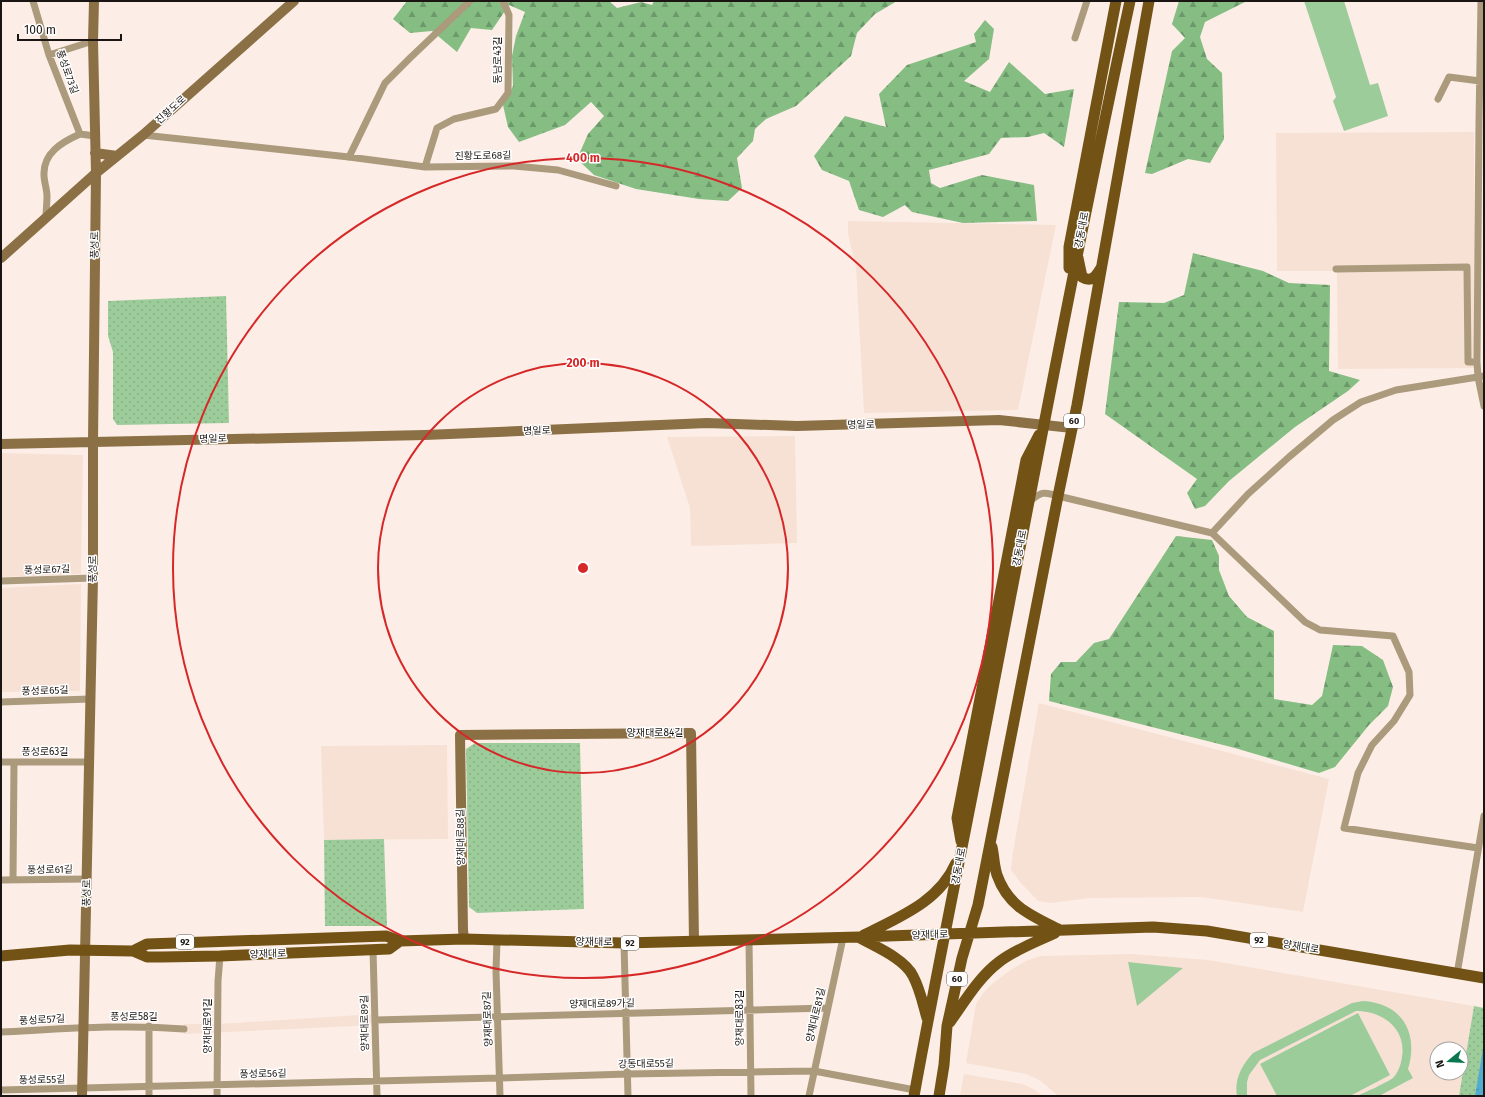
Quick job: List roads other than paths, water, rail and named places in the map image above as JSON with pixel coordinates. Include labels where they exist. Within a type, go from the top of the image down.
[{"type":"main road","name":"풍성로","points":[[82,1093],[93,578],[96,173],[94,136],[94,1]]},
{"type":"main road","name":"진황도로","points":[[1,258],[96,173],[143,135],[294,1]]},
{"type":"main road","points":[[1069,297],[1069,247],[1116,1]]},
{"type":"main road","name":"60","points":[[939,1096],[944,1065],[947,1026],[962,958],[978,905],[991,840],[1072,428],[1149,1]]},
{"type":"main road","name":"강동대로","points":[[914,1093],[1069,297],[1129,2]]},
{"type":"main road","points":[[95,153],[118,156]]},
{"type":"main road","points":[[1078,252],[1082,277],[1087,280],[1092,279],[1102,267]]},
{"type":"main road","name":"명일로","points":[[1,444],[425,435],[707,423],[797,426],[999,420],[1072,428]]},
{"type":"main road","points":[[859,937],[906,914],[925,902],[944,884],[955,866],[962,847],[957,818],[1026,460],[1045,424]]},
{"type":"main road","name":"양재대로84길","points":[[460,735],[691,733],[694,941]]},
{"type":"main road","name":"양재대로88길","points":[[460,735],[462,930],[464,939]]},
{"type":"main road","points":[[991,840],[997,873],[1003,889],[1027,914],[1060,930]]},
{"type":"main road","name":"양재대로","points":[[133,951],[147,944],[386,936],[400,941],[464,939],[624,943],[843,938],[1153,927],[1207,932],[1457,974]]},
{"type":"main road","points":[[947,1026],[982,978],[999,962],[1015,952],[1060,930]]},
{"type":"main road","points":[[859,937],[888,953],[903,964],[913,975],[928,1020]]},
{"type":"main road","name":"양재대로","points":[[1,956],[86,950],[133,951],[147,956],[220,956],[389,949],[400,941]]},
{"type":"main road","name":"92","points":[[1457,974],[1484,978]]},
{"type":"street","name":"풍성로73길","points":[[33,1],[49,55],[80,134]]},
{"type":"street","points":[[349,157],[385,83],[470,1]]},
{"type":"street","name":"동남로43길","points":[[425,167],[437,128],[454,119],[496,109],[508,93],[509,15],[503,1]]},
{"type":"street","points":[[1075,38],[1087,1]]},
{"type":"street","points":[[1482,1],[1477,362],[1481,376],[1484,406]]},
{"type":"street","points":[[49,55],[93,41]]},
{"type":"street","points":[[1438,99],[1449,77],[1480,81]]},
{"type":"street","points":[[46,218],[47,196],[44,167],[46,158],[60,146],[80,134],[94,136]]},
{"type":"street","name":"진황도로68길","points":[[143,135],[349,157],[425,167],[514,166],[558,170],[616,186]]},
{"type":"street","points":[[1336,269],[1467,267],[1468,362],[1477,362]]},
{"type":"street","points":[[1212,533],[1248,494],[1289,457],[1332,420],[1361,402],[1396,390],[1481,376]]},
{"type":"street","points":[[1029,502],[1040,493],[1046,492],[1212,533],[1305,622],[1320,630],[1393,636],[1409,672],[1410,695],[1394,720],[1372,745],[1358,773],[1344,828],[1478,848]]},
{"type":"street","name":"풍성로67길","points":[[1,581],[93,578]]},
{"type":"street","name":"풍성로65길","points":[[1,702],[90,700]]},
{"type":"street","name":"풍성로63길","points":[[1,762],[89,762]]},
{"type":"street","name":"풍성로61길","points":[[13,880],[14,762]]},
{"type":"street","points":[[1457,974],[1484,816]]},
{"type":"street","name":"풍성로61길","points":[[1,880],[87,879]]},
{"type":"street","name":"양재대로81길","points":[[809,1096],[843,938]]},
{"type":"street","name":"양재대로83길","points":[[749,940],[751,1096]]},
{"type":"street","name":"양재대로87길","points":[[497,941],[496,971],[500,1096]]},
{"type":"street","points":[[624,943],[628,1096]]},
{"type":"street","name":"양재대로89길","points":[[373,950],[377,1096]]},
{"type":"street","name":"양재대로91길","points":[[217,1096],[218,981],[220,956]]},
{"type":"street","name":"양재대로89가길","points":[[376,1020],[828,1008]]},
{"type":"street","points":[[149,1026],[149,1096]]},
{"type":"street","name":"풍성로58길","points":[[83,1028],[149,1026],[184,1029]]},
{"type":"street","name":"풍성로57길","points":[[1,1032],[83,1028]]},
{"type":"street","name":"강동대로55길","points":[[376,1081],[628,1074],[814,1071],[914,1093]]},
{"type":"street","name":"풍성로56길","points":[[82,1093],[149,1087],[376,1081]]},
{"type":"street","name":"풍성로55길","points":[[4,1092],[82,1093]]},
{"type":"water","points":[[1484,1043],[1484,1096],[1475,1096]]}]
